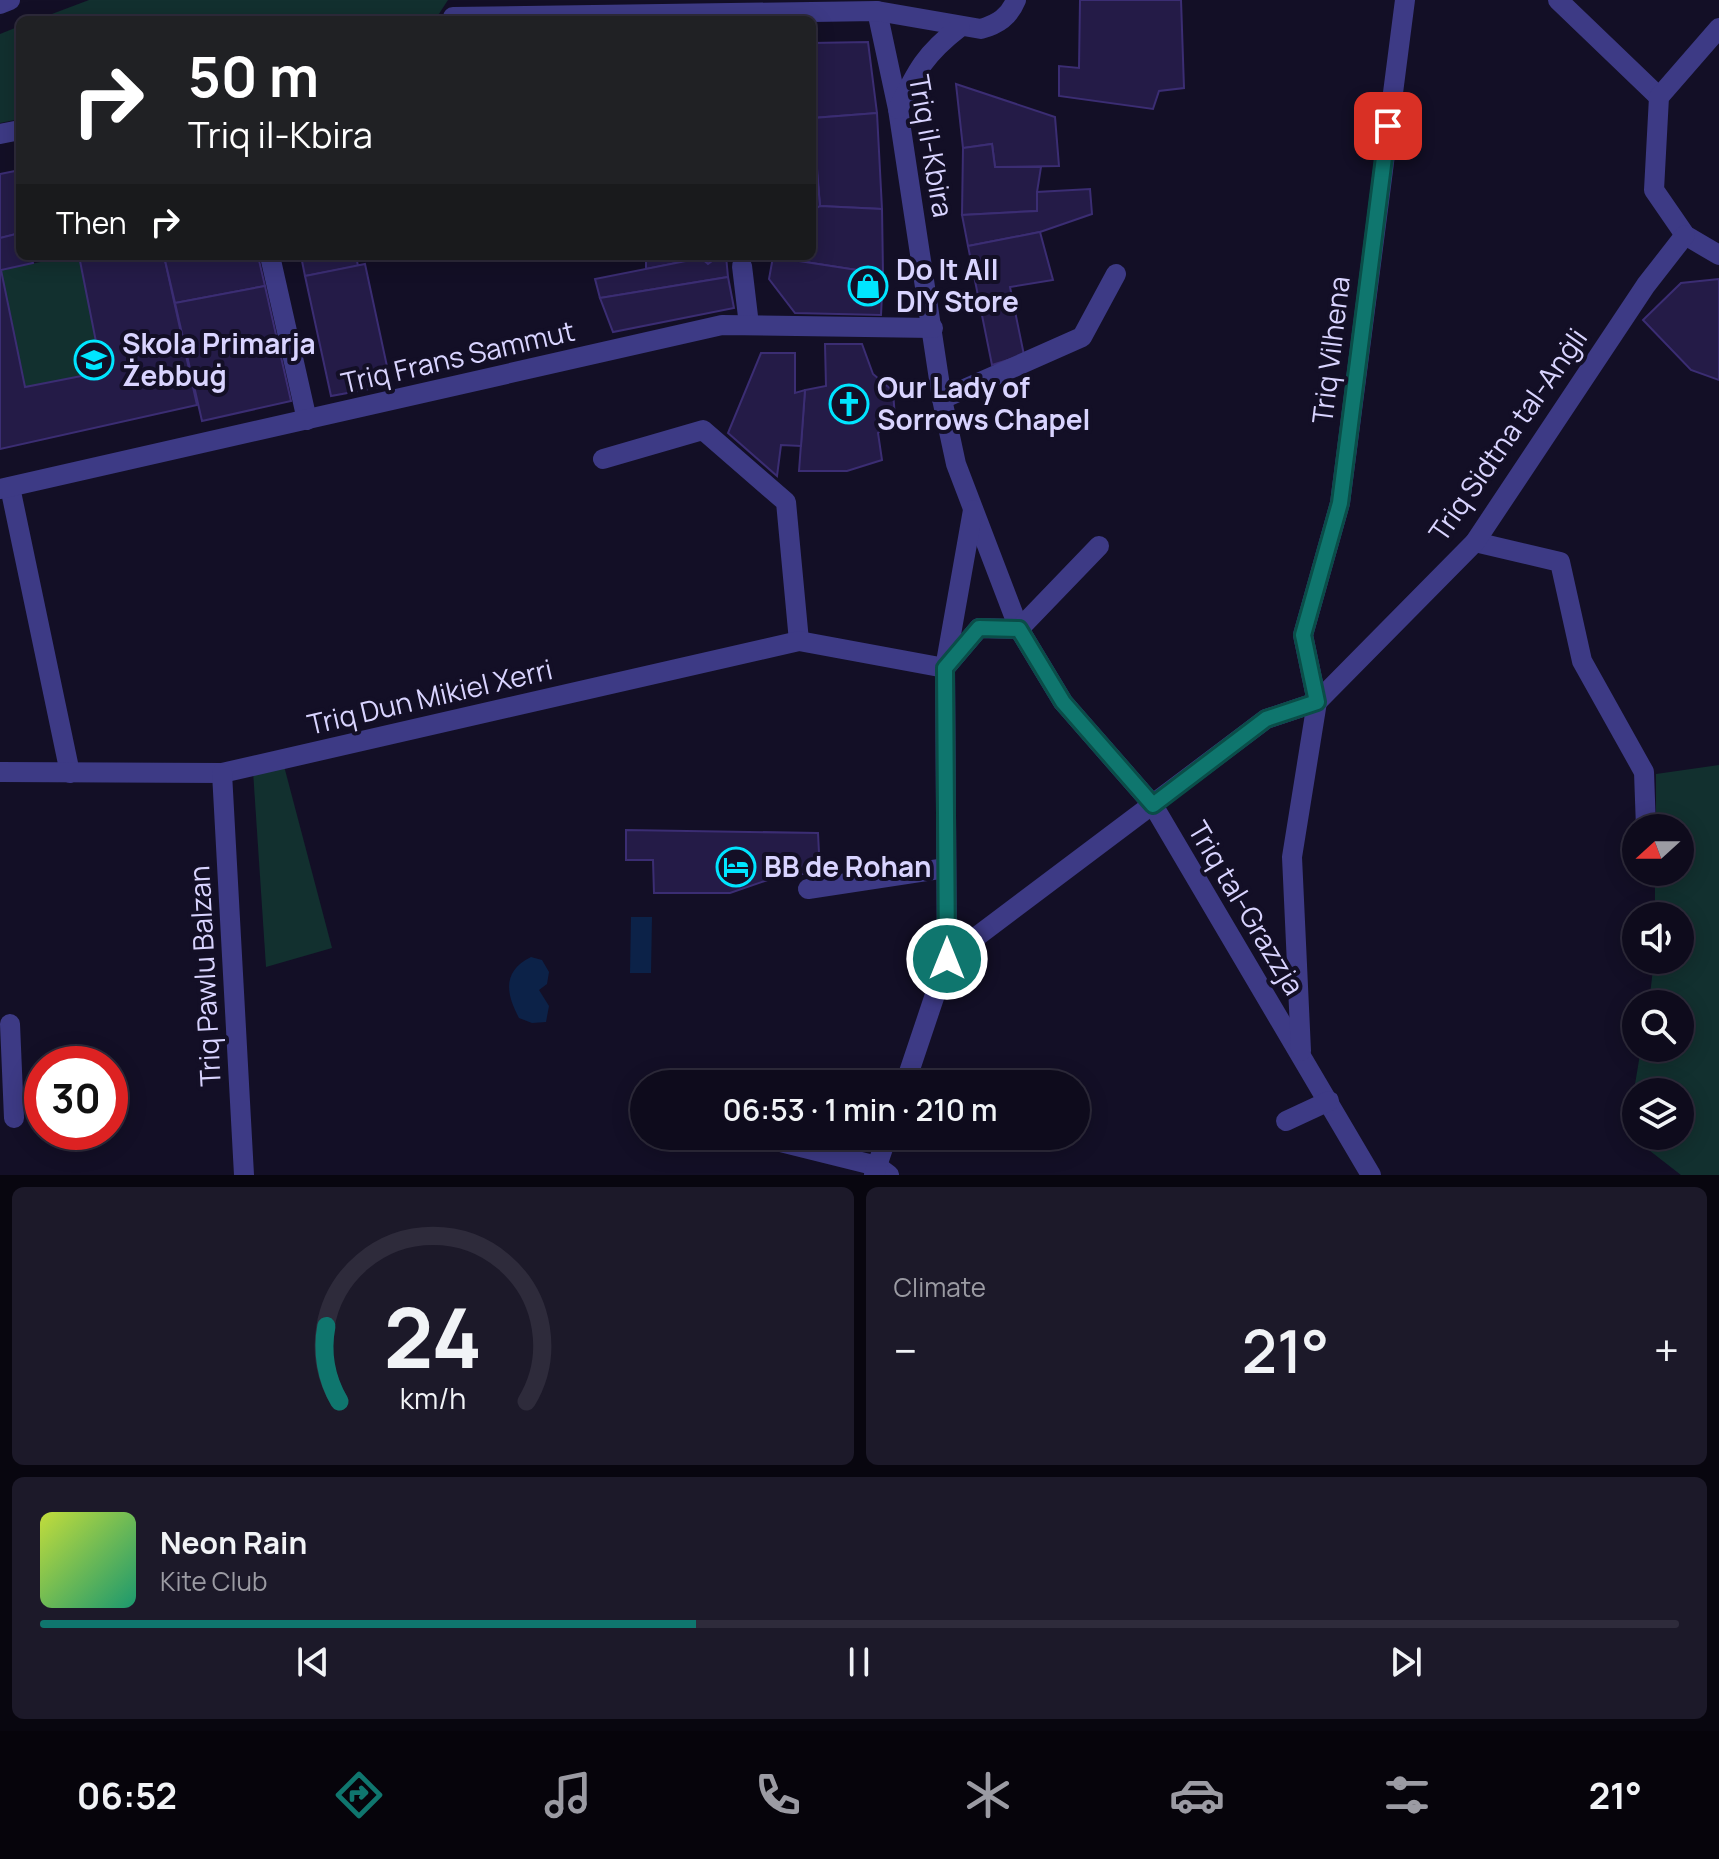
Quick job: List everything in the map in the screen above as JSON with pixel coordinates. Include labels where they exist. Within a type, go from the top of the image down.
[{"type":"street","points":[[0,4],[10,0]]},
{"type":"street","points":[[453,12],[877,11],[981,29],[995,25],[1007,16],[1016,0]]},
{"type":"street","name":"Triq Vilhena","points":[[1317,702],[1303,635],[1340,503],[1405,0]]},
{"type":"street","points":[[1558,0],[1659,97]]},
{"type":"street","name":"Triq il-Kbira","points":[[877,11],[898,109],[942,399],[956,464],[973,510]]},
{"type":"street","points":[[898,109],[918,67],[935,47],[960,27]]},
{"type":"street","points":[[1719,28],[1659,97],[1654,190],[1685,235],[1719,255]]},
{"type":"street","name":"Triq Sidtna tal-Anġli","points":[[947,959],[1266,719],[1317,702],[1475,542],[1646,285],[1685,235]]},
{"type":"street","points":[[271,260],[307,420]]},
{"type":"street","points":[[742,266],[749,325]]},
{"type":"street","points":[[942,399],[1082,337],[1116,274]]},
{"type":"street","name":"Triq Frans Sammut","points":[[5,488],[722,325],[933,328]]},
{"type":"street","points":[[603,459],[703,430],[786,502],[799,641],[945,668]]},
{"type":"street","points":[[5,488],[70,773]]},
{"type":"street","points":[[910,1070],[947,959],[945,668],[973,510]]},
{"type":"street","name":"Triq tal-Grazzja","points":[[973,510],[1019,629],[1063,702],[1153,805],[1371,1175]]},
{"type":"street","points":[[1475,542],[1560,562],[1582,661],[1644,772],[1646,814]]},
{"type":"street","points":[[945,668],[979,628],[1019,629],[1099,546]]},
{"type":"street","name":"Triq Dun Mikiel Xerri","points":[[0,772],[222,773],[799,641]]},
{"type":"street","points":[[1301,1054],[1292,857],[1317,702]]},
{"type":"street","name":"Triq Pawlu Balzan","points":[[222,773],[244,1175]]},
{"type":"street","points":[[808,889],[946,868]]},
{"type":"street","points":[[10,1024],[14,1118]]},
{"type":"street","points":[[1286,1121],[1329,1101]]},
{"type":"street","points":[[804,1150],[880,1172],[884,1150]]},
{"type":"green space","points":[[89,0],[448,0],[438,16],[47,16]]},
{"type":"green space","points":[[16,28],[16,120],[0,123],[0,34]]},
{"type":"green space","points":[[50,260],[80,260],[102,372],[25,387],[1,270]]},
{"type":"green space","points":[[1719,765],[1719,1175],[1681,1175],[1649,1150],[1694,1150],[1694,1078],[1636,1078],[1639,1062],[1694,1062],[1694,990],[1651,990],[1652,974],[1694,974],[1694,902],[1655,902],[1655,886],[1694,886],[1694,814],[1656,814],[1656,774]]},
{"type":"green space","points":[[284,766],[332,948],[266,967],[253,771]]},
{"type":"water","points":[[631,917],[652,917],[651,973],[630,973]]},
{"type":"water","points":[[531,957],[542,960],[549,972],[547,984],[539,990],[549,1006],[546,1022],[532,1023],[519,1018],[509,992],[515,969]]},
{"type":"building","points":[[1080,0],[1181,0],[1184,88],[1159,91],[1153,109],[1059,96],[1059,66],[1079,68]]},
{"type":"building","points":[[868,42],[877,113],[816,118],[816,43]]},
{"type":"building","points":[[956,84],[1055,117],[1059,166],[995,167],[992,144],[963,148]]},
{"type":"building","points":[[877,113],[882,209],[820,206],[816,118]]},
{"type":"building","points":[[992,144],[995,167],[1041,167],[1037,211],[962,215],[963,148]]},
{"type":"building","points":[[816,162],[820,206],[816,208]]},
{"type":"building","points":[[16,171],[16,234],[0,238],[0,174]]},
{"type":"building","points":[[1090,189],[1092,214],[1040,232],[968,246],[962,215],[1037,211],[1037,192]]},
{"type":"building","points":[[820,206],[882,209],[883,274],[792,260],[816,260],[816,208]]},
{"type":"building","points":[[1040,232],[1053,280],[1010,287],[1024,355],[992,365],[968,246]]},
{"type":"building","name":"Skola Primarja Żebbuġ","points":[[16,234],[16,260],[32,260],[33,263],[1,270],[25,387],[102,372],[80,260],[165,260],[197,405],[0,449],[0,238]]},
{"type":"building","points":[[165,260],[259,260],[265,286],[175,303]]},
{"type":"building","points":[[302,260],[357,260],[358,266],[305,276]]},
{"type":"building","points":[[646,260],[691,260],[646,269]]},
{"type":"building","points":[[691,260],[703,260],[708,264],[714,260],[726,260],[728,277],[600,298],[595,279]]},
{"type":"building","points":[[772,260],[792,260],[883,274],[881,315],[795,313],[769,279]]},
{"type":"building","points":[[365,264],[391,385],[331,396],[305,276]]},
{"type":"building","points":[[728,277],[734,308],[613,332],[600,298]]},
{"type":"building","points":[[1719,279],[1719,380],[1691,370],[1643,320],[1681,283]]},
{"type":"building","points":[[265,286],[291,401],[202,421],[175,303]]},
{"type":"building","name":"Our Lady of Sorrows Chapel","points":[[825,344],[862,344],[873,374],[893,391],[895,418],[878,433],[882,460],[847,471],[799,471],[805,390],[826,386]]},
{"type":"building","points":[[761,353],[795,353],[795,393],[805,390],[801,446],[781,445],[777,476],[728,433]]},
{"type":"building","name":"BB de Rohan","points":[[626,830],[818,833],[820,873],[782,875],[730,893],[654,893],[653,860],[626,860]]},
{"type":"place","name":"Do It All DIY Store","points":[[868,286]]},
{"type":"place","name":"Skola Primarja Żebbuġ","points":[[94,360]]},
{"type":"place","name":"Our Lady of Sorrows Chapel","points":[[849,404]]},
{"type":"place","name":"BB de Rohan","points":[[736,867]]},
{"type":"route","points":[[947,959],[945,668],[979,628],[1019,629],[1063,702],[1153,805],[1266,719],[1317,702],[1303,635],[1340,503],[1388,126]]}]
